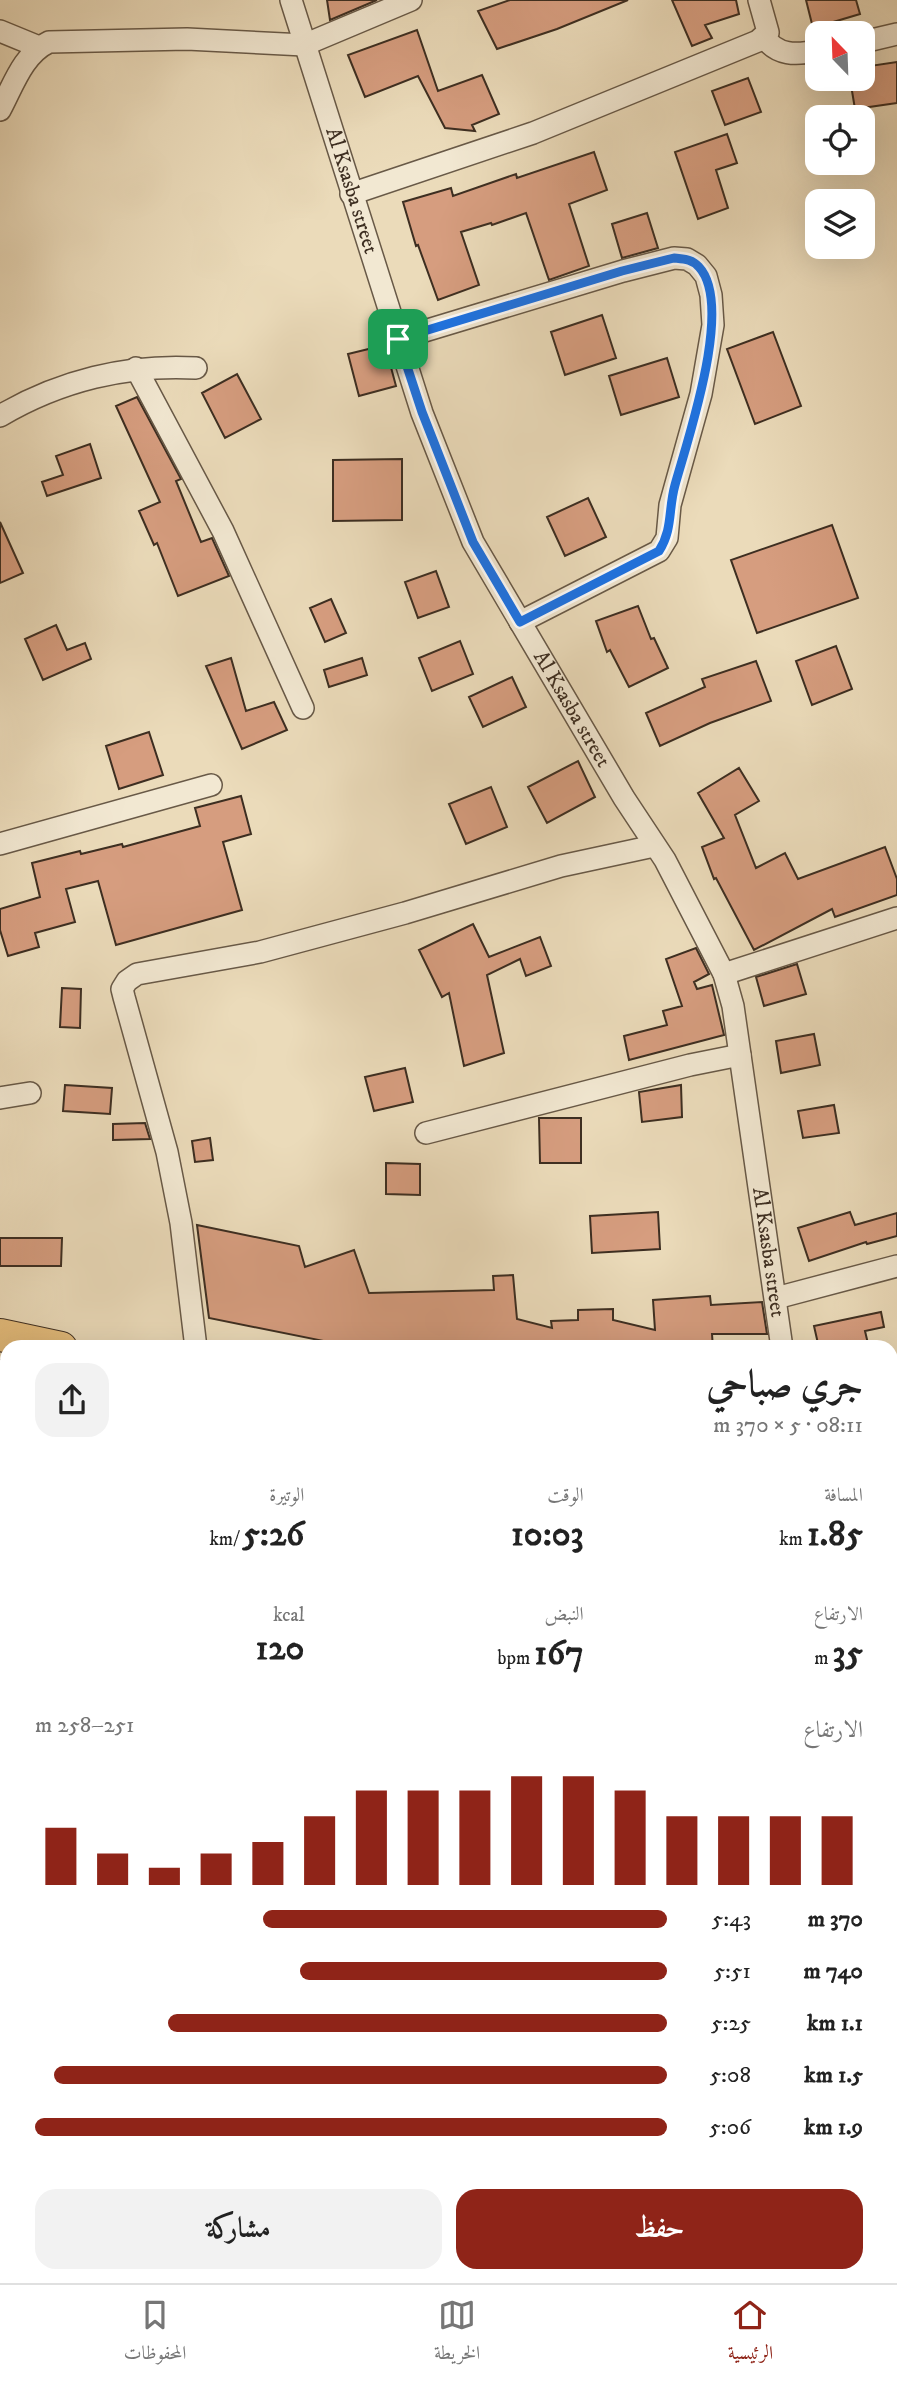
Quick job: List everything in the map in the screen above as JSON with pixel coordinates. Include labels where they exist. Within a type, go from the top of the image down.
[{"type":"highway","points":[[0,1335],[23,1340]]},
{"type":"street","name":"Al Ksasba street","points":[[291,0],[422,412],[473,542],[654,846],[665,860],[724,974],[733,1006],[781,1340]]},
{"type":"street","points":[[0,110],[26,61],[39,47],[49,42],[187,39],[304,45],[411,0]]},
{"type":"street","points":[[351,194],[533,133],[740,49],[764,37],[768,26],[759,0]]},
{"type":"street","points":[[0,31],[39,47]]},
{"type":"street","points":[[875,39],[897,34]]},
{"type":"street","points":[[764,37],[771,47],[786,53],[805,52]]},
{"type":"street","points":[[398,339],[622,271],[674,258],[687,259],[697,265],[706,276],[711,295],[713,325],[701,394],[670,505],[667,538],[659,551],[520,622]]},
{"type":"street","points":[[0,415],[29,399],[65,385],[136,369],[163,366],[196,368]]},
{"type":"street","points":[[136,369],[223,531],[303,708]]},
{"type":"street","points":[[0,844],[211,785]]},
{"type":"street","points":[[195,1340],[181,1223],[167,1152],[124,998],[122,989],[127,981],[137,974],[260,952],[405,913],[561,866],[654,846]]},
{"type":"street","points":[[724,974],[897,918]]},
{"type":"street","points":[[426,1133],[690,1065],[740,1055]]},
{"type":"street","points":[[0,1098],[30,1093]]},
{"type":"street","points":[[776,1298],[897,1266]]},
{"type":"street","points":[[0,1855],[0,1917]]},
{"type":"building","points":[[327,0],[377,0],[330,20]]},
{"type":"building","points":[[510,0],[628,0],[557,29],[497,49],[478,11]]},
{"type":"building","points":[[672,0],[736,0],[739,14],[705,25],[712,38],[692,46]]},
{"type":"building","points":[[806,0],[856,0],[860,14],[836,21],[811,21]]},
{"type":"building","points":[[417,30],[438,91],[482,75],[499,114],[472,125],[475,131],[445,128],[418,76],[365,97],[348,55]]},
{"type":"building","points":[[897,62],[897,103],[875,106],[854,105],[852,91],[875,91],[875,65]]},
{"type":"building","points":[[748,78],[761,112],[725,125],[712,91]]},
{"type":"building","points":[[727,134],[737,163],[716,170],[728,208],[698,219],[675,152]]},
{"type":"building","points":[[594,152],[607,190],[569,204],[589,266],[549,280],[526,213],[461,232],[479,285],[438,300],[418,245],[416,246],[403,202],[451,188],[453,196],[516,174],[517,178]]},
{"type":"building","points":[[647,213],[658,248],[622,258],[612,224]]},
{"type":"building","points":[[602,315],[616,358],[565,375],[551,332]]},
{"type":"building","points":[[773,332],[801,406],[755,424],[727,349]]},
{"type":"building","points":[[385,345],[396,386],[359,396],[348,354]]},
{"type":"building","points":[[667,358],[679,397],[621,415],[609,376]]},
{"type":"building","points":[[237,374],[261,419],[225,438],[202,393]]},
{"type":"building","points":[[137,397],[181,479],[176,481],[201,542],[212,538],[229,576],[178,596],[157,543],[154,545],[139,511],[160,502],[116,406]]},
{"type":"building","points":[[90,444],[101,478],[47,496],[42,482],[63,475],[56,456]]},
{"type":"building","points":[[402,459],[402,520],[333,521],[333,460]]},
{"type":"building","points":[[588,498],[606,537],[565,556],[547,517]]},
{"type":"building","points":[[0,522],[23,573],[0,583]]},
{"type":"building","points":[[832,525],[858,598],[757,633],[731,560]]},
{"type":"building","points":[[436,571],[449,607],[418,618],[405,582]]},
{"type":"building","points":[[331,599],[346,633],[325,642],[310,608]]},
{"type":"building","points":[[638,606],[651,639],[654,638],[668,668],[629,687],[610,650],[607,652],[596,621]]},
{"type":"building","points":[[56,625],[67,650],[85,643],[91,659],[43,680],[25,639]]},
{"type":"building","points":[[460,641],[473,674],[432,691],[419,658]]},
{"type":"building","points":[[836,646],[852,689],[812,705],[796,661]]},
{"type":"building","points":[[231,658],[246,711],[274,702],[287,730],[242,749],[206,666]]},
{"type":"building","points":[[362,658],[367,675],[329,687],[324,670]]},
{"type":"building","points":[[756,661],[771,701],[710,723],[660,746],[646,713],[705,687],[702,679]]},
{"type":"building","points":[[512,677],[526,707],[483,727],[469,697]]},
{"type":"building","points":[[149,732],[163,775],[119,789],[106,746]]},
{"type":"building","points":[[578,761],[595,797],[547,823],[528,787]]},
{"type":"building","points":[[739,768],[759,801],[735,815],[756,868],[785,853],[798,879],[885,847],[897,879],[897,895],[835,917],[832,909],[754,950],[716,878],[714,879],[702,847],[724,838],[698,793]]},
{"type":"building","points":[[491,787],[507,827],[466,844],[449,804]]},
{"type":"building","points":[[241,796],[251,834],[223,842],[242,910],[116,945],[98,881],[66,889],[75,922],[35,933],[39,947],[8,956],[0,930],[0,909],[40,897],[32,863],[80,851],[81,854],[122,844],[123,847],[200,826],[195,808]]},
{"type":"building","points":[[473,924],[489,957],[540,937],[551,966],[526,976],[520,959],[487,975],[504,1053],[464,1066],[449,993],[442,997],[419,950]]},
{"type":"building","points":[[696,948],[709,974],[694,982],[697,989],[712,985],[724,1035],[629,1060],[624,1036],[667,1025],[663,1011],[682,1006],[666,959]]},
{"type":"building","points":[[797,964],[806,994],[764,1006],[756,977]]},
{"type":"building","points":[[62,988],[81,989],[80,1028],[60,1027]]},
{"type":"building","points":[[814,1034],[820,1065],[781,1073],[776,1041]]},
{"type":"building","points":[[405,1068],[413,1102],[374,1111],[365,1077]]},
{"type":"building","points":[[65,1085],[112,1088],[110,1114],[63,1111]]},
{"type":"building","points":[[681,1085],[682,1117],[642,1122],[639,1092]]},
{"type":"building","points":[[834,1105],[839,1133],[803,1138],[798,1111]]},
{"type":"building","points":[[539,1118],[581,1118],[581,1163],[540,1163]]},
{"type":"building","points":[[145,1123],[150,1139],[113,1140],[113,1124]]},
{"type":"building","points":[[210,1138],[213,1160],[195,1162],[192,1141]]},
{"type":"building","points":[[386,1163],[420,1164],[420,1195],[386,1194]]},
{"type":"building","points":[[658,1212],[660,1249],[592,1253],[590,1216]]},
{"type":"building","points":[[850,1212],[855,1225],[897,1213],[897,1236],[867,1244],[866,1242],[809,1261],[798,1228]]},
{"type":"building","points":[[197,1225],[299,1246],[305,1267],[354,1250],[369,1293],[494,1290],[493,1276],[513,1275],[517,1319],[552,1328],[551,1321],[578,1320],[578,1310],[613,1309],[613,1320],[655,1330],[653,1300],[710,1296],[711,1305],[762,1302],[767,1334],[712,1334],[712,1340],[319,1340],[209,1318]]},
{"type":"building","points":[[0,1238],[62,1238],[61,1266],[0,1266]]},
{"type":"building","points":[[881,1312],[884,1327],[865,1331],[867,1340],[817,1340],[814,1326]]},
{"type":"route","points":[[674,258],[687,259],[697,265],[706,276],[711,295],[713,325],[701,394],[670,505],[667,538],[659,551],[520,622],[473,542],[422,412],[398,339],[622,271],[674,258]]}]
